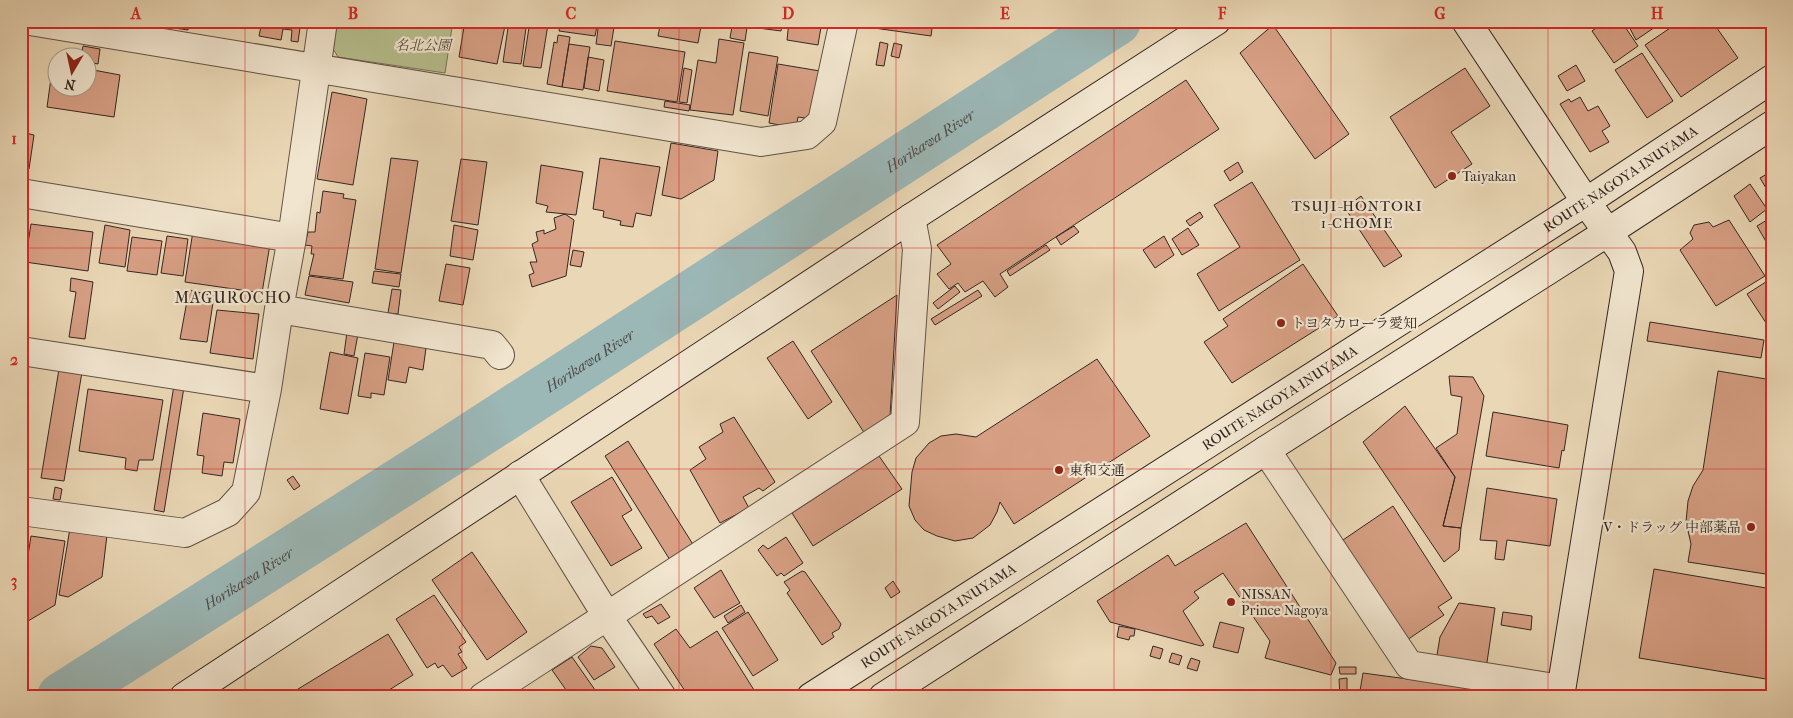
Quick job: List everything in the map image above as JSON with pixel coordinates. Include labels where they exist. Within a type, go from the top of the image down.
[{"type":"street","points":[[30,21],[315,70],[391,80],[761,142],[807,135],[822,122],[844,21]]},
{"type":"street","points":[[21,511],[185,533],[228,512],[246,492],[267,389],[292,238],[323,21]]},
{"type":"street","points":[[184,697],[911,218],[1216,21]]},
{"type":"street","points":[[1266,450],[1409,665],[1560,693],[1629,271],[1622,252],[1586,202],[1466,21]]},
{"type":"street","name":"ROUTE NAGOYA-INUYAMA","points":[[811,697],[1586,202],[1772,79]]},
{"type":"street","points":[[883,697],[1772,125]]},
{"type":"street","points":[[21,193],[292,238]]},
{"type":"street","points":[[483,697],[905,422],[917,249],[911,218]]},
{"type":"street","points":[[279,309],[492,345],[500,355]]},
{"type":"street","points":[[21,351],[267,389]]},
{"type":"street","points":[[520,475],[607,616],[662,697]]},
{"type":"green space","name":"名北公園","points":[[330,21],[453,21],[445,73],[338,57],[327,39]]},
{"type":"building","points":[[161,21],[190,21],[188,30],[160,26]]},
{"type":"building","points":[[262,21],[301,21],[298,42],[291,41],[292,30],[283,29],[281,40],[259,36]]},
{"type":"building","points":[[465,21],[506,21],[497,64],[459,57]]},
{"type":"building","points":[[509,21],[527,21],[521,64],[503,62]]},
{"type":"building","points":[[530,21],[548,24],[541,68],[523,66]]},
{"type":"building","points":[[561,21],[598,21],[595,36],[559,31]]},
{"type":"building","points":[[599,21],[615,21],[611,46],[596,44]]},
{"type":"building","points":[[661,21],[702,21],[698,43],[658,36]]},
{"type":"building","points":[[733,21],[748,21],[745,41],[730,38]]},
{"type":"building","points":[[759,21],[783,21],[781,31],[758,28]]},
{"type":"building","points":[[789,21],[822,21],[818,45],[787,40]]},
{"type":"building","points":[[868,21],[933,21],[931,36],[867,27]]},
{"type":"building","points":[[1606,21],[1621,21],[1638,46],[1614,63],[1592,31]]},
{"type":"building","points":[[1626,21],[1664,21],[1636,40]]},
{"type":"building","points":[[1674,21],[1712,21],[1738,58],[1681,97],[1645,45],[1676,24]]},
{"type":"building","points":[[1273,25],[1349,134],[1315,159],[1240,53]]},
{"type":"building","points":[[558,35],[570,37],[562,87],[547,84],[554,42],[557,43]]},
{"type":"building","points":[[719,39],[744,43],[733,115],[690,110],[698,60],[716,63]]},
{"type":"building","points":[[615,41],[685,52],[677,102],[607,91]]},
{"type":"building","points":[[880,42],[888,44],[884,66],[876,65]]},
{"type":"building","points":[[894,43],[902,45],[899,58],[891,56]]},
{"type":"building","points":[[569,44],[590,47],[583,90],[562,87]]},
{"type":"building","points":[[749,52],[778,57],[768,116],[740,111]]},
{"type":"building","points":[[1642,53],[1673,101],[1647,118],[1615,70]]},
{"type":"building","points":[[588,57],[604,60],[599,91],[584,88]]},
{"type":"building","points":[[778,64],[820,71],[812,119],[798,117],[796,128],[769,123]]},
{"type":"building","points":[[1576,65],[1585,81],[1567,91],[1558,76]]},
{"type":"building","points":[[684,68],[692,70],[687,103],[679,102]]},
{"type":"building","points":[[1465,68],[1490,106],[1451,132],[1472,164],[1435,188],[1390,117]]},
{"type":"building","points":[[98,71],[120,75],[114,117],[47,107],[48,98],[98,98]]},
{"type":"building","points":[[1186,80],[1219,129],[1000,274],[1008,287],[995,297],[983,281],[965,292],[958,283],[949,289],[937,274],[951,264],[937,245]]},
{"type":"building","points":[[332,92],[367,99],[353,185],[317,179]]},
{"type":"building","points":[[1580,97],[1588,111],[1598,106],[1610,126],[1602,131],[1609,142],[1590,152],[1560,104],[1569,99],[1571,102]]},
{"type":"building","points":[[665,101],[690,105],[689,111],[664,107]]},
{"type":"building","points":[[21,132],[34,135],[29,169],[21,168]]},
{"type":"building","points":[[671,143],[718,151],[714,180],[681,199],[662,195]]},
{"type":"building","points":[[391,158],[418,161],[401,273],[375,269]]},
{"type":"building","points":[[600,158],[660,167],[651,216],[636,213],[633,227],[620,225],[621,221],[603,217],[604,211],[593,209]]},
{"type":"building","points":[[461,159],[487,162],[478,225],[451,221]]},
{"type":"building","points":[[1238,162],[1243,172],[1230,181],[1224,171]]},
{"type":"building","points":[[541,165],[583,172],[576,215],[546,212],[548,206],[536,203]]},
{"type":"building","points":[[1772,171],[1772,198],[1760,178]]},
{"type":"building","points":[[1252,182],[1300,260],[1219,311],[1197,274],[1240,247],[1214,205]]},
{"type":"building","points":[[1750,184],[1767,209],[1750,222],[1734,196]]},
{"type":"building","points":[[323,191],[344,194],[343,198],[356,200],[343,279],[309,275],[314,254],[311,254],[312,246],[305,245],[308,232],[315,232],[317,212],[320,213]]},
{"type":"building","points":[[1361,196],[1402,256],[1384,267],[1345,208]]},
{"type":"building","points":[[1200,212],[1203,217],[1190,226],[1186,221]]},
{"type":"building","points":[[565,214],[574,220],[566,276],[532,287],[529,275],[534,273],[530,262],[537,262],[532,244],[538,241],[536,232],[544,230],[544,234],[556,229],[554,218]]},
{"type":"building","points":[[1772,217],[1772,252],[1757,226]]},
{"type":"building","points":[[1729,220],[1765,276],[1716,306],[1680,250],[1693,239],[1690,233],[1694,225],[1709,222],[1713,227]]},
{"type":"building","points":[[31,224],[93,232],[88,271],[25,262]]},
{"type":"building","points":[[105,225],[130,230],[125,267],[99,263]]},
{"type":"building","points":[[454,225],[478,230],[473,260],[450,256]]},
{"type":"building","points":[[1074,226],[1079,232],[1061,245],[1056,237]]},
{"type":"building","points":[[1188,228],[1199,245],[1182,255],[1172,239]]},
{"type":"building","points":[[193,231],[270,244],[262,293],[185,282]]},
{"type":"building","points":[[167,236],[188,239],[183,276],[161,273]]},
{"type":"building","points":[[1164,236],[1174,255],[1155,268],[1143,250]]},
{"type":"building","points":[[132,237],[162,241],[157,275],[127,271]]},
{"type":"building","points":[[1046,245],[1050,250],[1010,276],[1007,271]]},
{"type":"building","points":[[573,250],[584,252],[581,267],[570,265]]},
{"type":"building","points":[[446,264],[470,268],[463,305],[439,301]]},
{"type":"building","points":[[1303,264],[1338,316],[1232,383],[1204,342],[1228,326],[1223,319]]},
{"type":"building","points":[[374,271],[401,274],[399,287],[372,283]]},
{"type":"building","points":[[309,276],[353,282],[349,303],[305,295]]},
{"type":"building","points":[[71,278],[93,282],[85,339],[69,337],[76,292],[70,291]]},
{"type":"building","points":[[1772,278],[1772,332],[1747,294]]},
{"type":"building","points":[[955,286],[960,292],[938,309],[933,303]]},
{"type":"building","points":[[392,289],[401,290],[398,314],[388,313]]},
{"type":"building","points":[[189,290],[214,296],[207,342],[180,339]]},
{"type":"building","points":[[978,290],[982,296],[935,325],[931,319]]},
{"type":"building","points":[[897,295],[890,417],[865,434],[811,351]]},
{"type":"building","points":[[217,310],[259,314],[253,359],[210,353]]},
{"type":"building","points":[[1650,322],[1764,340],[1761,358],[1647,341]]},
{"type":"building","points":[[347,332],[358,334],[354,356],[344,354]]},
{"type":"building","points":[[793,341],[832,402],[808,419],[767,358]]},
{"type":"building","points":[[394,342],[426,348],[423,370],[409,367],[406,383],[388,380]]},
{"type":"building","points":[[330,352],[358,358],[348,414],[320,409]]},
{"type":"building","points":[[365,353],[390,357],[384,395],[371,393],[371,398],[358,396]]},
{"type":"building","points":[[1097,359],[1150,436],[1014,524],[1000,502],[990,525],[973,538],[955,541],[924,530],[915,520],[909,506],[912,472],[916,458],[929,443],[941,436],[956,434],[976,437]]},
{"type":"building","points":[[59,369],[82,372],[64,481],[41,478]]},
{"type":"building","points":[[1718,371],[1772,380],[1772,575],[1688,562],[1691,544],[1686,522],[1688,501],[1693,486],[1703,470]]},
{"type":"building","points":[[1449,376],[1473,377],[1484,396],[1461,528],[1443,526],[1455,477],[1436,448],[1457,434],[1462,397],[1451,395]]},
{"type":"building","points":[[174,385],[184,387],[164,512],[154,510]]},
{"type":"building","points":[[88,389],[163,400],[153,460],[139,460],[137,471],[125,469],[126,458],[79,451]]},
{"type":"building","points":[[1405,406],[1455,477],[1443,526],[1461,528],[1459,550],[1444,562],[1363,442]]},
{"type":"building","points":[[1493,412],[1568,425],[1559,468],[1486,456]]},
{"type":"building","points":[[203,413],[240,419],[233,463],[224,462],[222,476],[202,473],[204,456],[197,455]]},
{"type":"building","points":[[734,417],[775,482],[763,491],[759,488],[743,497],[749,508],[720,523],[690,470],[706,459],[699,447],[723,432],[720,424]]},
{"type":"building","points":[[628,441],[694,546],[670,560],[605,456]]},
{"type":"building","points":[[879,456],[902,489],[813,546],[792,513]]},
{"type":"building","points":[[293,476],[300,486],[294,490],[287,480]]},
{"type":"building","points":[[612,477],[632,510],[622,516],[642,548],[611,566],[571,502]]},
{"type":"building","points":[[55,487],[62,489],[60,500],[53,499]]},
{"type":"building","points":[[1487,488],[1557,499],[1550,546],[1507,540],[1504,560],[1495,559],[1497,541],[1480,540]]},
{"type":"building","points":[[1393,506],[1452,598],[1438,607],[1444,615],[1407,640],[1340,542]]},
{"type":"building","points":[[1246,523],[1336,663],[1331,675],[1265,658],[1270,641],[1223,573],[1194,592],[1199,598],[1183,611],[1204,645],[1201,646],[1110,622],[1097,601],[1168,555],[1175,566]]},
{"type":"building","points":[[70,528],[107,535],[102,577],[68,597],[59,595]]},
{"type":"building","points":[[31,536],[65,541],[55,605],[23,624],[21,623],[21,600]]},
{"type":"building","points":[[786,537],[803,563],[784,576],[781,573],[777,576],[758,550],[763,545],[768,549]]},
{"type":"building","points":[[472,552],[527,632],[487,660],[432,580]]},
{"type":"building","points":[[1654,569],[1772,589],[1772,680],[1639,658]]},
{"type":"building","points":[[721,570],[740,603],[714,618],[694,588]]},
{"type":"building","points":[[802,571],[805,572],[841,624],[839,629],[832,633],[834,637],[822,645],[787,593],[790,590],[784,582]]},
{"type":"building","points":[[893,581],[900,592],[891,598],[885,588]]},
{"type":"building","points":[[434,595],[466,642],[459,647],[462,652],[458,654],[467,668],[452,677],[443,665],[438,668],[435,663],[427,668],[396,619]]},
{"type":"building","points":[[1459,603],[1495,608],[1486,669],[1436,661],[1440,637]]},
{"type":"building","points":[[661,604],[670,617],[658,624],[652,616],[646,618],[643,614]]},
{"type":"building","points":[[741,605],[745,612],[728,623],[724,616]]},
{"type":"building","points":[[748,612],[778,660],[753,676],[722,628]]},
{"type":"building","points":[[1503,612],[1532,616],[1531,630],[1501,625]]},
{"type":"building","points":[[1220,622],[1244,628],[1238,653],[1213,647]]},
{"type":"building","points":[[1119,626],[1135,629],[1134,636],[1130,636],[1129,640],[1117,637]]},
{"type":"building","points":[[676,629],[690,648],[717,631],[754,690],[743,697],[689,697],[654,644]]},
{"type":"building","points":[[388,634],[413,675],[378,697],[285,697]]},
{"type":"building","points":[[591,646],[602,648],[615,667],[594,680],[578,657]]},
{"type":"building","points":[[1153,646],[1163,649],[1160,659],[1150,656]]},
{"type":"building","points":[[1172,653],[1182,656],[1179,665],[1169,662]]},
{"type":"building","points":[[572,657],[600,697],[571,697],[552,670]]},
{"type":"building","points":[[1191,658],[1200,661],[1197,671],[1187,668]]},
{"type":"building","points":[[1339,667],[1356,667],[1356,674],[1340,674]]},
{"type":"building","points":[[1363,673],[1497,691],[1496,697],[1359,697]]},
{"type":"building","points":[[1347,678],[1347,697],[1340,697],[1339,679]]},
{"type":"waterway","name":"Horikawa River","points":[[62,697],[461,444],[1116,21]]},
{"type":"place","name":"Taiyakan","points":[[1452,176]]},
{"type":"place","name":"トヨタカローラ愛知","points":[[1281,323]]},
{"type":"place","name":"東和交通","points":[[1059,470]]},
{"type":"place","name":"V・ドラッグ 中部薬品","points":[[1751,527]]},
{"type":"place","name":"NISSAN Prince Nagoya","points":[[1231,602]]},
{"type":"district","name":"TSUJI-HONTORI 1-CHOME","points":[[1357,214]]},
{"type":"district","name":"MAGUROCHO","points":[[233,297]]}]
